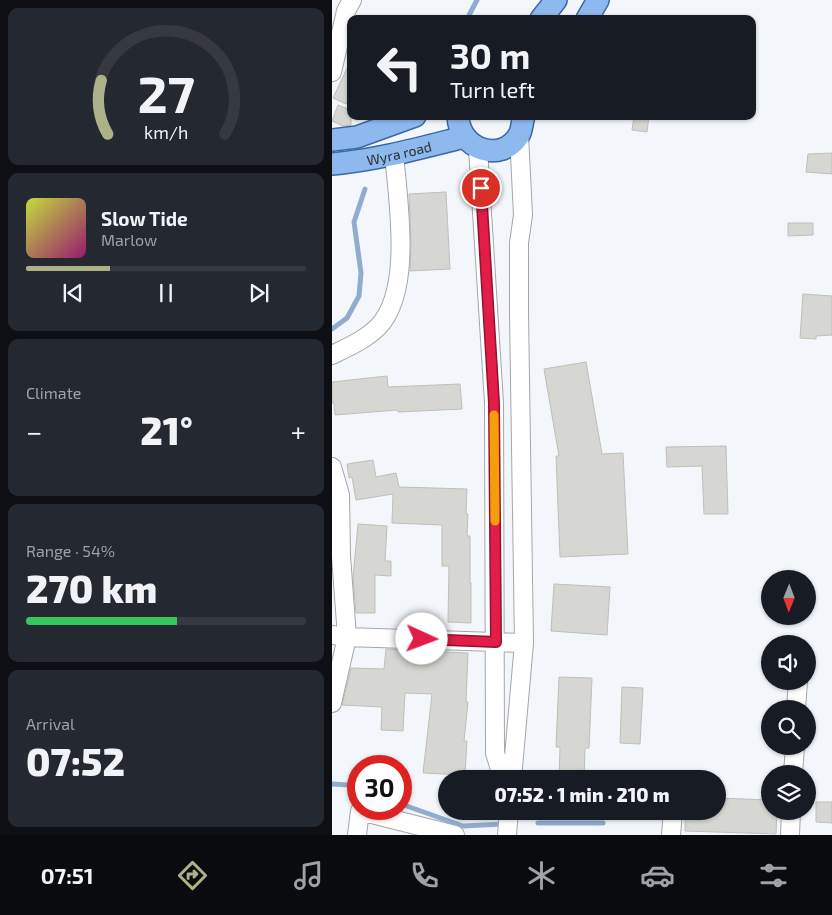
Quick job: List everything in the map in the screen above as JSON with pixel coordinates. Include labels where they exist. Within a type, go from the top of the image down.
[{"type":"main road","points":[[543,15],[556,0]]},
{"type":"main road","points":[[589,15],[598,0]]},
{"type":"main road","name":"Wyra road","points":[[332,140],[357,137],[404,120]]},
{"type":"main road","points":[[458,120],[458,125],[471,143]]},
{"type":"main road","name":"Wyra road","points":[[332,164],[362,161],[394,154],[471,143],[490,151],[501,149],[511,144],[522,121]]},
{"type":"street","points":[[332,72],[343,7]]},
{"type":"street","points":[[513,770],[524,643],[519,313],[519,243],[523,215],[522,121]]},
{"type":"street","points":[[471,143],[494,403],[495,753],[500,770]]},
{"type":"street","points":[[332,355],[359,342],[379,326],[393,303],[401,253],[394,154]]},
{"type":"street","points":[[332,467],[340,495],[341,556],[340,636],[332,703]]},
{"type":"street","points":[[340,636],[524,643]]},
{"type":"street","points":[[357,835],[360,811],[455,835]]},
{"type":"street","points":[[507,835],[508,820]]},
{"type":"street","points":[[671,835],[672,820]]},
{"type":"street","points":[[790,835],[791,820]]},
{"type":"building","points":[[347,68],[347,102],[346,104],[333,98]]},
{"type":"building","points":[[338,105],[347,108],[347,120],[351,120],[351,125],[343,126],[332,121]]},
{"type":"building","points":[[633,120],[648,120],[647,132],[632,130]]},
{"type":"building","points":[[832,153],[832,174],[806,172],[808,154]]},
{"type":"building","points":[[446,192],[450,269],[410,271],[409,194]]},
{"type":"building","points":[[788,223],[813,223],[813,235],[788,236]]},
{"type":"building","points":[[803,294],[832,296],[832,335],[816,336],[816,339],[800,338]]},
{"type":"building","points":[[586,362],[602,454],[623,453],[628,554],[560,557],[556,456],[559,456],[544,369]]},
{"type":"building","points":[[387,376],[388,387],[460,384],[462,409],[398,412],[397,410],[335,415],[334,403],[332,403],[332,382]]},
{"type":"building","points":[[726,446],[728,514],[704,514],[702,466],[667,467],[666,447]]},
{"type":"building","points":[[373,460],[376,477],[396,473],[399,487],[467,489],[466,514],[468,514],[467,536],[470,536],[471,623],[448,622],[449,566],[442,566],[442,525],[392,523],[393,494],[356,500],[352,477],[349,478],[347,464]]},
{"type":"building","points":[[358,524],[387,526],[385,561],[391,561],[391,576],[375,575],[375,613],[356,613],[353,577]]},
{"type":"building","points":[[554,584],[610,587],[607,635],[551,631]]},
{"type":"building","points":[[386,649],[468,653],[466,702],[468,702],[464,741],[467,741],[465,770],[438,770],[438,774],[423,773],[432,694],[405,693],[403,731],[381,730],[382,707],[342,705],[351,668],[384,669]]},
{"type":"building","points":[[559,677],[592,678],[589,748],[585,748],[584,770],[559,770],[560,747],[556,747]]},
{"type":"building","points":[[622,687],[643,688],[640,744],[620,743]]},
{"type":"building","points":[[726,798],[761,800],[761,820],[777,820],[776,834],[685,831],[685,820],[726,820]]},
{"type":"building","points":[[816,802],[832,802],[832,823],[816,822]]},
{"type":"waterway","points":[[469,15],[477,0]]},
{"type":"waterway","points":[[332,329],[347,318],[359,296],[361,273],[354,222],[365,189]]},
{"type":"waterway","points":[[332,784],[347,785]]},
{"type":"waterway","points":[[412,808],[463,826],[504,824]]},
{"type":"waterway","points":[[538,823],[603,823]]},
{"type":"slow traffic","points":[[494,415],[495,521]]},
{"type":"route","points":[[422,639],[496,642],[494,403],[481,188]]}]
